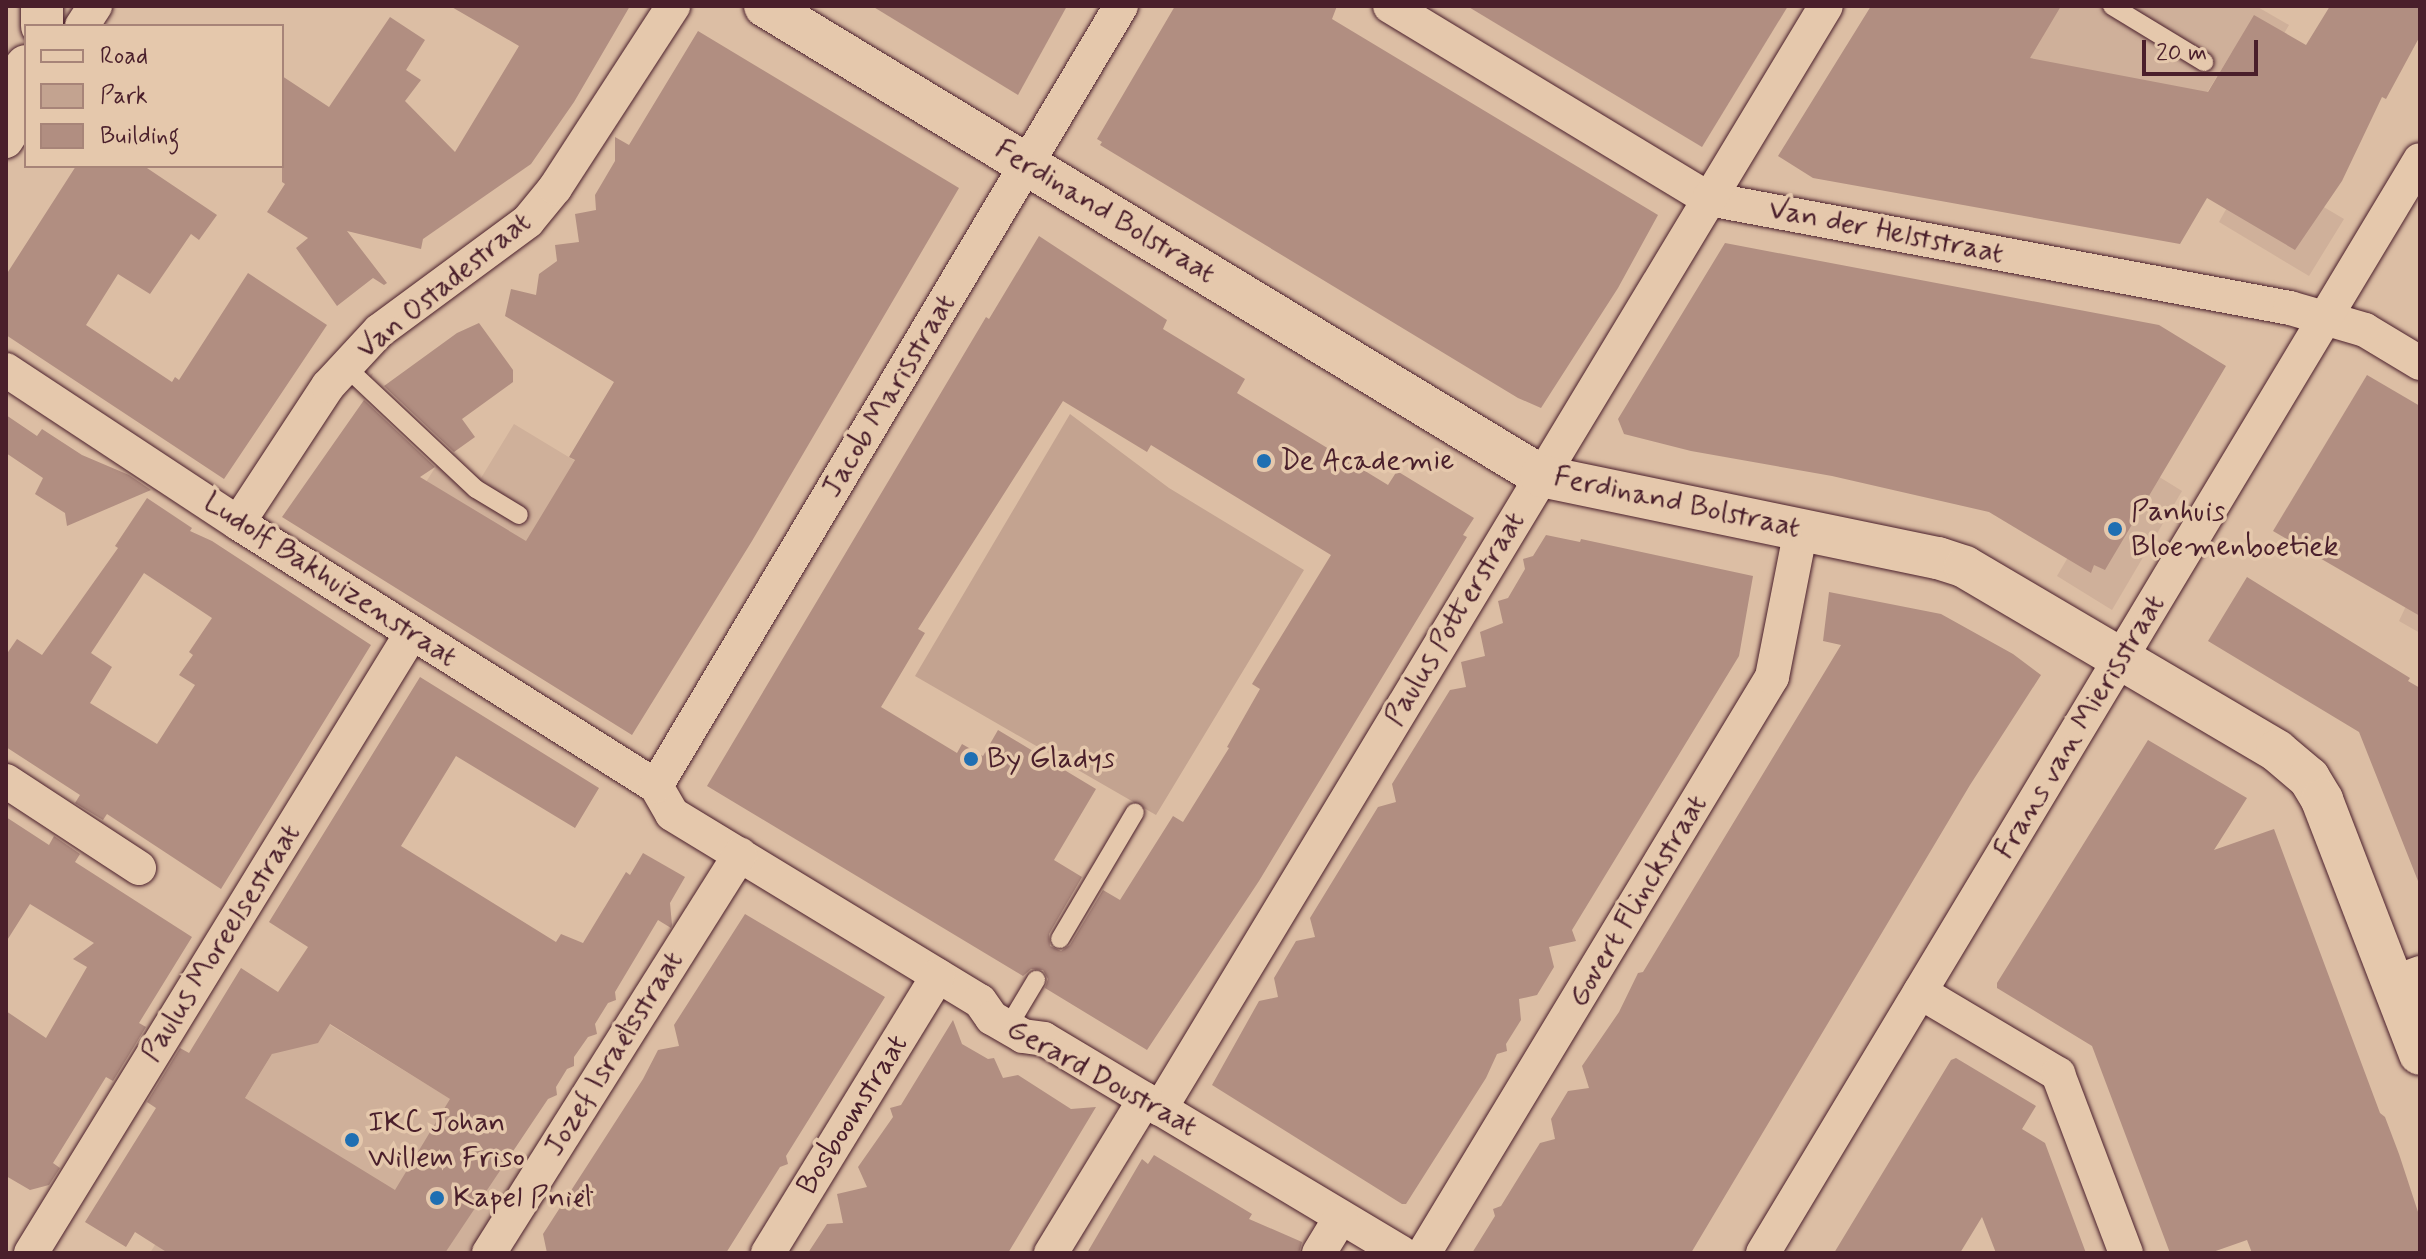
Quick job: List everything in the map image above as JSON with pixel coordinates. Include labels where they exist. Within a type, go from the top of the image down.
[{"type":"street","points":[[83,24],[95,6]]},
{"type":"street","name":"Van Ostadestraat","points":[[238,523],[328,386],[379,331],[528,221],[555,188],[673,6]]},
{"type":"street","name":"Ferdinand Bolstraat","points":[[765,6],[1541,476],[1938,558],[1965,567],[2277,751],[2309,778],[2322,800],[2407,978],[2420,1054]]},
{"type":"street","name":"Jacob Marisstraat","points":[[656,786],[1121,6]]},
{"type":"street","name":"Van der Helststraat","points":[[1390,6],[1709,199],[2290,308],[2365,330],[2420,363]]},
{"type":"street","name":"Paulus Potterstraat","points":[[1051,1253],[1153,1104],[1541,476],[1826,6]]},
{"type":"street","points":[[6,97],[24,69]]},
{"type":"street","points":[[6,141],[24,113]]},
{"type":"street","name":"Frans van Mierisstraat","points":[[1763,1253],[2420,160]]},
{"type":"street","name":"Ludolf Bakhuizenstraat","points":[[6,370],[411,634],[656,786]]},
{"type":"street","name":"Govert Flinckstraat","points":[[1424,1253],[1772,677],[1801,529]]},
{"type":"street","name":"Paulus Moreelsestraat","points":[[29,1253],[411,634]]},
{"type":"street","points":[[6,781],[139,868]]},
{"type":"street","name":"Gerard Doustraat","points":[[656,786],[672,814],[980,1001],[992,1018],[1023,1036],[1044,1039],[1401,1253]]},
{"type":"street","name":"Jozef Israëlsstraat","points":[[489,1253],[740,855]]},
{"type":"street","name":"Bosboomstraat","points":[[768,1253],[938,976]]},
{"type":"street","points":[[1920,992],[2058,1074],[2126,1253]]},
{"type":"street","points":[[1319,1253],[1341,1217]]},
{"type":"street","points":[[6,1241],[29,1253]]},
{"type":"lane","points":[[2112,6],[2204,62]]},
{"type":"lane","points":[[346,367],[476,489],[519,515]]},
{"type":"lane","points":[[1060,939],[1135,812]]},
{"type":"lane","points":[[1008,1027],[1036,980]]},
{"type":"shaded area","points":[[2025,6],[2256,6],[2289,25],[2262,70],[2232,52],[2203,99],[2219,145],[2344,219],[2309,276],[2219,222],[2230,202],[2010,89]]},
{"type":"shaded area","points":[[373,373],[371,379],[453,461],[481,478],[514,424],[605,479],[541,588],[411,506],[438,463],[356,388],[350,389]]},
{"type":"shaded area","points":[[2127,457],[2182,491],[2112,610],[2057,576]]},
{"type":"shaded area","points":[[2420,576],[2420,633],[2399,621]]},
{"type":"shaded area","name":"IKC Johan Willem Friso","points":[[301,1007],[452,1100],[443,1114],[527,1165],[473,1253],[150,1253]]},
{"type":"green space","points":[[1070,414],[1169,488],[1304,570],[1156,815],[915,676]]},
{"type":"building","points":[[450,6],[630,6],[574,102],[531,164],[423,239],[421,249],[347,231],[387,283],[384,285],[373,278],[337,306],[296,248],[308,238],[267,212],[285,184],[282,182],[284,77],[329,107],[390,17],[425,40],[406,70],[421,80],[405,101],[455,152],[519,46]]},
{"type":"building","points":[[872,6],[1067,6],[1018,95]]},
{"type":"building","points":[[1175,6],[1337,6],[1332,19],[1658,215],[1618,288],[1541,408],[1518,398],[1100,145],[1102,142],[1097,139]]},
{"type":"building","points":[[1467,6],[1788,6],[1702,147]]},
{"type":"building","points":[[1871,6],[2061,6],[2030,58],[2208,92],[2254,15],[2306,45],[2330,6],[2420,6],[2420,36],[2386,99],[2382,97],[2342,181],[2295,250],[2207,198],[2180,244],[1813,178],[1778,156]]},
{"type":"building","points":[[698,31],[959,188],[752,541],[632,735],[282,517],[364,400],[435,467],[420,477],[526,541],[575,460],[569,457],[614,382],[505,316],[511,289],[536,295],[539,274],[557,261],[555,245],[579,242],[575,214],[596,210],[595,195],[615,161],[615,137],[629,145]]},
{"type":"building","points":[[75,168],[147,168],[217,215],[199,240],[191,234],[150,294],[118,274],[86,325],[172,382],[175,377],[179,380],[248,273],[327,325],[224,479],[6,335],[6,275]]},
{"type":"building","points":[[1039,236],[1167,320],[1163,329],[1245,379],[1237,393],[1388,485],[1397,471],[1474,518],[1463,535],[1467,537],[1259,881],[1147,1050],[1045,988],[1048,979],[1043,970],[1031,969],[1023,976],[707,786],[986,317],[989,319]],"holes":[[[1063,401],[1147,452],[1151,445],[1331,555],[1252,684],[1260,689],[1229,748],[1183,822],[1173,816],[1120,900],[1103,890],[1070,945],[1061,951],[1050,946],[1049,934],[1082,877],[1054,860],[1096,789],[998,730],[983,756],[962,744],[957,753],[881,707],[925,633],[918,629]]]},
{"type":"building","points":[[1725,243],[2159,325],[2226,366],[2105,570],[2094,565],[2091,573],[1989,512],[1832,476],[1691,451],[1624,434],[1618,419]]},
{"type":"building","points":[[479,323],[513,370],[513,382],[462,419],[475,437],[454,452],[384,386],[457,333]]},
{"type":"building","points":[[2367,375],[2420,406],[2420,616],[2273,531]]},
{"type":"building","points":[[6,415],[37,436],[42,429],[82,455],[129,475],[151,490],[67,526],[65,513],[35,494],[43,478],[6,453]]},
{"type":"building","points":[[147,498],[192,528],[190,531],[212,541],[371,645],[221,889],[107,814],[103,820],[75,803],[80,795],[6,747],[6,655],[17,639],[42,655],[118,548],[115,546]],"holes":[[[144,573],[212,618],[189,652],[193,655],[179,675],[195,685],[157,744],[90,703],[112,667],[91,653]]]},
{"type":"building","points":[[1546,535],[1580,542],[1581,539],[1753,576],[1739,656],[1572,930],[1576,941],[1549,947],[1554,967],[1537,995],[1519,999],[1521,1020],[1506,1044],[1507,1051],[1497,1054],[1486,1078],[1406,1204],[1402,1204],[1212,1085],[1259,1001],[1278,997],[1274,978],[1296,941],[1315,937],[1310,918],[1378,807],[1396,802],[1392,784],[1450,690],[1466,687],[1461,662],[1485,656],[1480,632],[1503,623],[1498,601],[1508,598],[1525,569],[1523,559],[1533,556]]},
{"type":"building","points":[[2247,577],[2410,678],[2408,681],[2420,688],[2420,886],[2359,732],[2208,641]]},
{"type":"building","points":[[1829,592],[1941,614],[2013,654],[2041,675],[1970,785],[1691,1253],[1472,1253],[1495,1216],[1493,1209],[1501,1206],[1540,1143],[1555,1139],[1551,1119],[1568,1091],[1589,1088],[1582,1066],[1619,1012],[1638,973],[1643,972],[1841,645],[1823,641]]},
{"type":"building","points":[[420,677],[599,788],[575,828],[456,756],[401,846],[556,942],[561,934],[583,943],[626,872],[630,875],[643,853],[685,877],[670,903],[671,928],[658,920],[615,992],[616,1000],[608,1003],[595,1024],[597,1034],[588,1037],[574,1057],[574,1066],[567,1069],[556,1087],[557,1095],[548,1099],[445,1253],[168,1253],[135,1232],[126,1247],[85,1222],[156,1108],[147,1102],[180,1048],[189,1053],[241,968],[278,992],[308,947],[269,922]],"holes":[[[330,1024],[450,1099],[395,1190],[245,1098],[272,1054],[318,1043]]]},
{"type":"building","points":[[2148,740],[2247,798],[2214,850],[2274,829],[2380,1113],[2385,1117],[2399,1154],[2420,1218],[2420,1253],[2252,1253],[2247,1240],[2210,1253],[2170,1253],[2092,1046],[1997,988],[1997,983]]},
{"type":"building","points":[[6,817],[49,845],[54,836],[80,854],[75,862],[192,937],[139,1023],[146,1027],[113,1081],[106,1077],[53,1163],[60,1168],[49,1185],[30,1190],[6,1176],[6,1011],[46,1038],[87,967],[73,959],[94,943],[30,904],[6,942]]},
{"type":"building","points":[[745,914],[885,997],[786,1156],[788,1164],[780,1167],[726,1253],[547,1253],[543,1234],[643,1079],[658,1050],[679,1046],[674,1025]]},
{"type":"building","points":[[953,1020],[962,1044],[988,1059],[994,1058],[1003,1078],[1018,1075],[1071,1109],[1096,1107],[1008,1253],[808,1253],[827,1224],[843,1223],[837,1194],[867,1187],[858,1167],[893,1117],[890,1108],[901,1105]]},
{"type":"building","points":[[1956,1058],[2036,1106],[2022,1129],[2045,1143],[2086,1253],[1996,1253],[1982,1217],[1960,1253],[1834,1253],[1951,1060]]},
{"type":"building","points":[[1154,1155],[1252,1214],[1249,1219],[1302,1242],[1299,1253],[1087,1253],[1142,1159],[1148,1164]]},
{"type":"place","name":"De Academie","points":[[1264,461]]},
{"type":"place","name":"Panhuis Bloemenboetiek","points":[[2115,529]]},
{"type":"place","name":"By Gladys","points":[[971,759]]},
{"type":"place","name":"IKC Johan Willem Friso","points":[[352,1140]]},
{"type":"place","name":"Kapel Pniël","points":[[437,1198]]}]
